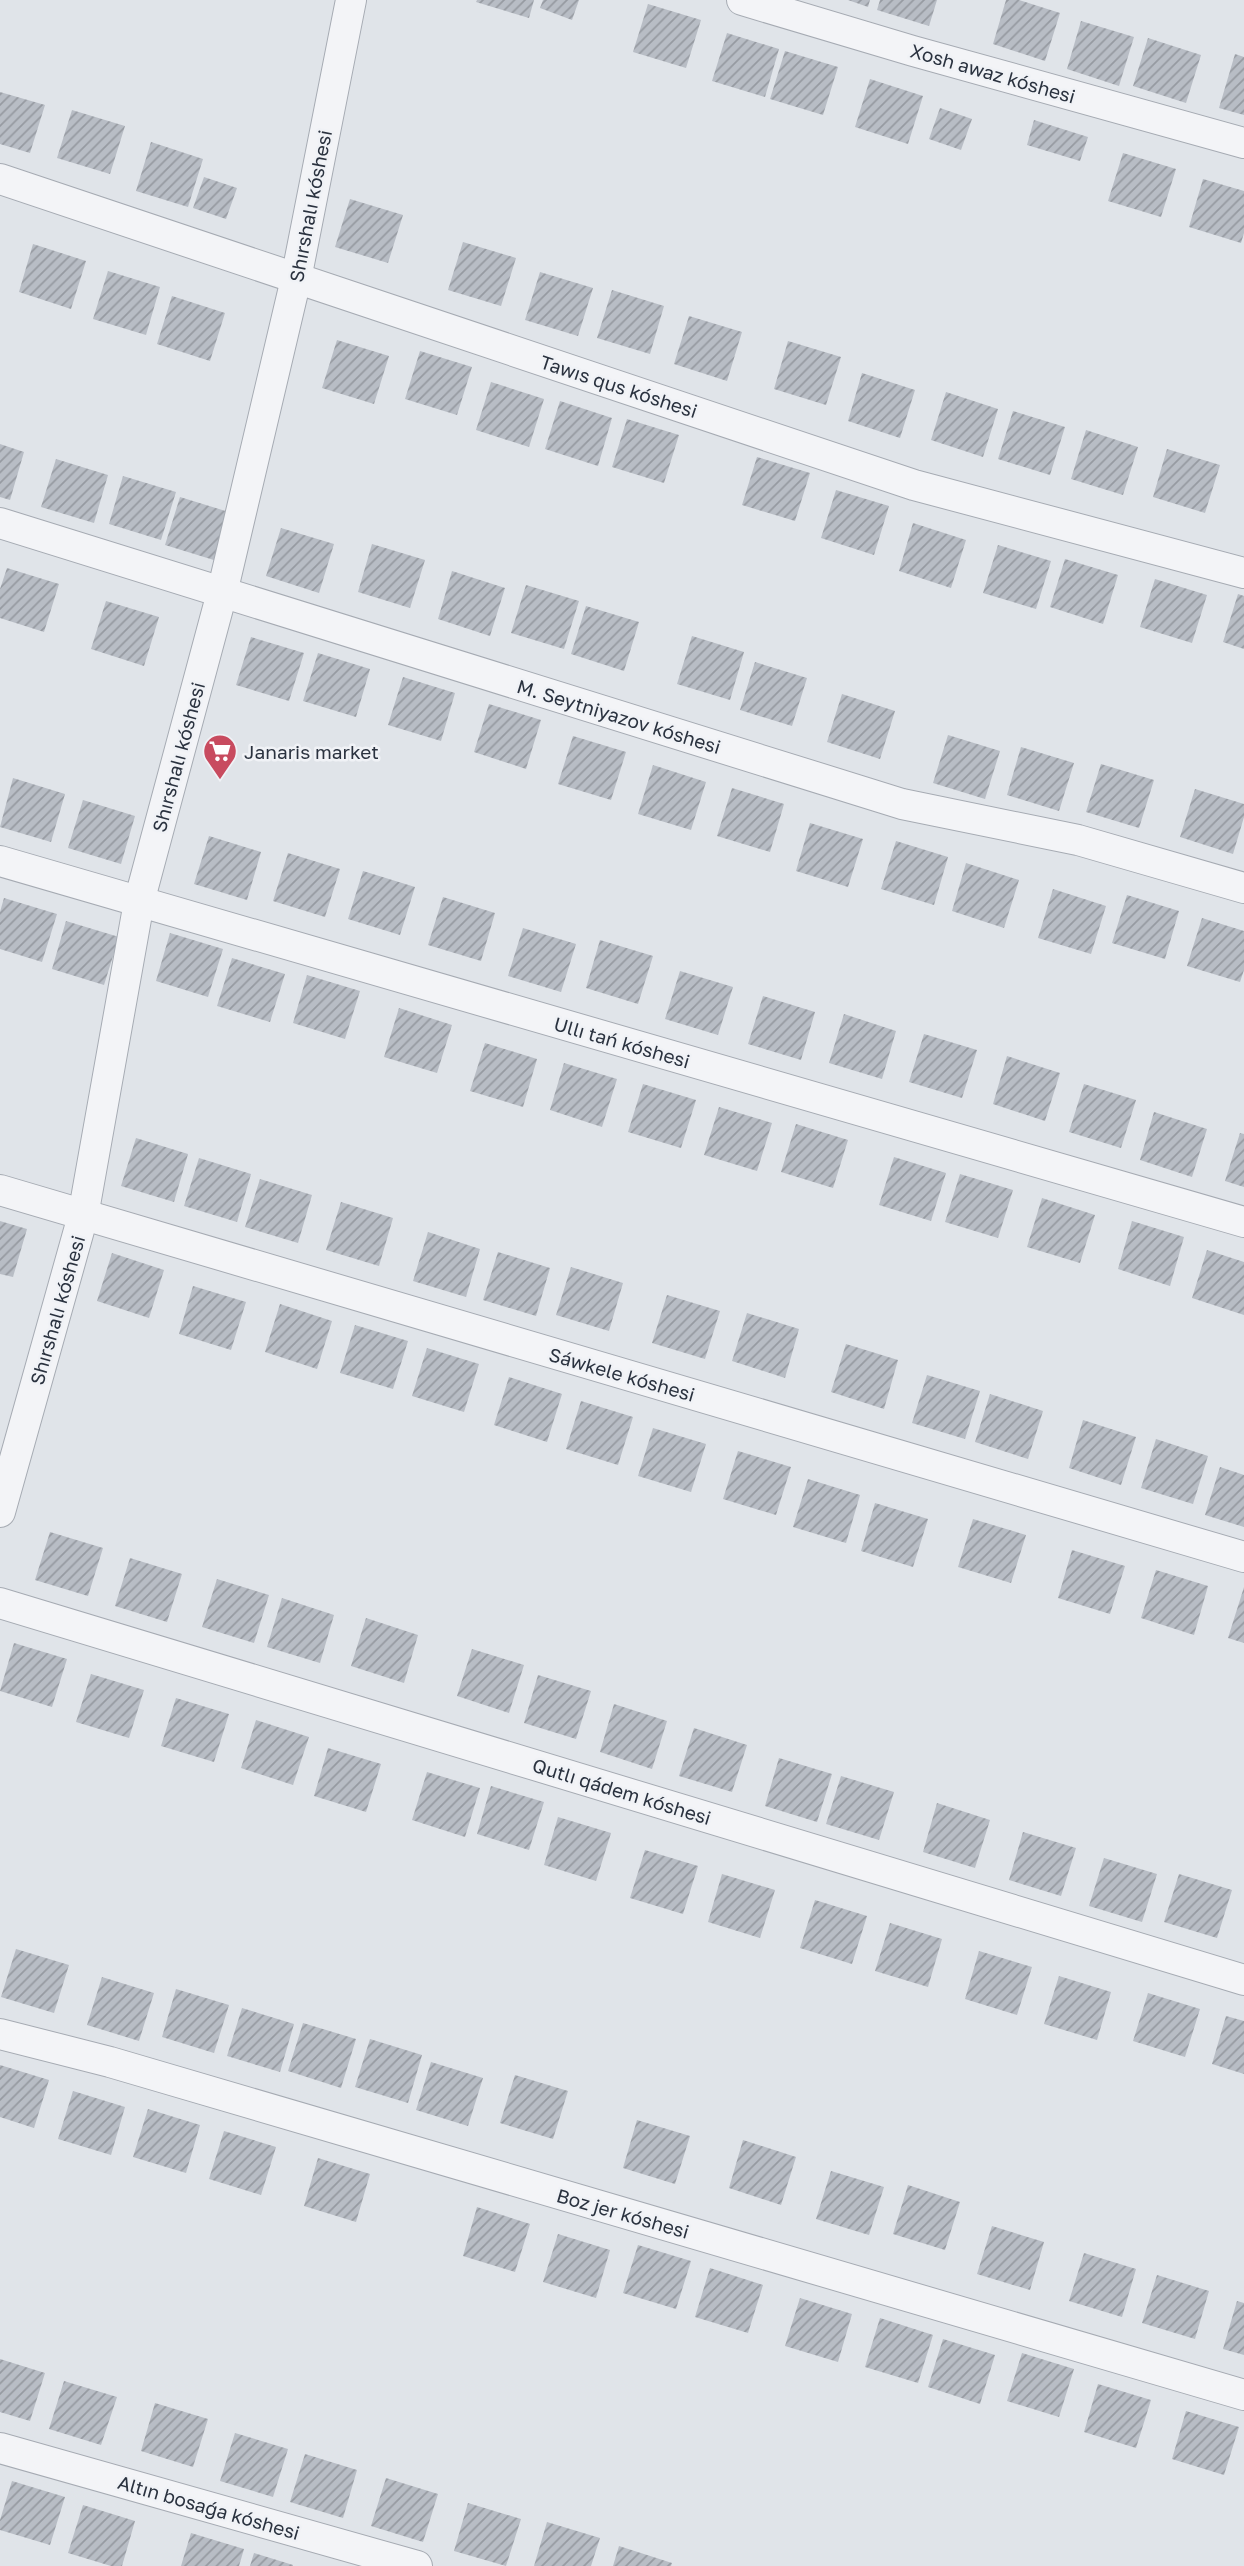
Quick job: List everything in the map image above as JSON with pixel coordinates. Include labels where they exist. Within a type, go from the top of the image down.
[{"type":"street","name":"Shırshalı kóshesi","points":[[0,1512],[83,1216],[139,902],[222,593],[296,279],[351,0]]},
{"type":"street","name":"Xosh awaz kóshesi","points":[[742,0],[913,51],[1244,143]]},
{"type":"street","name":"Tawıs qus kóshesi","points":[[0,179],[914,485],[1244,573]]},
{"type":"street","name":"M. Seytniyazov kóshesi","points":[[0,523],[902,804],[1078,840],[1244,887]]},
{"type":"street","name":"Ullı tań kóshesi","points":[[0,861],[1244,1223]]},
{"type":"street","name":"Sáwkele kóshesi","points":[[0,1191],[1244,1556]]},
{"type":"street","name":"Qutlı qádem kóshesi","points":[[0,1603],[1244,1979]]},
{"type":"street","name":"Boz jer kóshesi","points":[[0,2034],[123,2066],[1244,2395]]},
{"type":"street","name":"Altın bosaǵa kóshesi","points":[[0,2448],[417,2566]]},
{"type":"building","points":[[534,0],[529,18],[476,2]]},
{"type":"building","points":[[543,0],[579,0],[572,20],[540,8]]},
{"type":"building","points":[[848,0],[870,0],[868,7]]},
{"type":"building","points":[[880,0],[937,0],[929,26],[877,10]]},
{"type":"building","points":[[1006,0],[1019,0],[1060,13],[1045,61],[993,44]]},
{"type":"building","points":[[648,4],[701,20],[686,68],[633,52]]},
{"type":"building","points":[[1081,21],[1134,37],[1119,86],[1067,69]]},
{"type":"building","points":[[727,33],[779,49],[765,97],[712,81]]},
{"type":"building","points":[[1148,38],[1201,55],[1186,103],[1133,86]]},
{"type":"building","points":[[785,51],[838,67],[823,115],[770,99]]},
{"type":"building","points":[[1235,54],[1244,57],[1244,115],[1219,108]]},
{"type":"building","points":[[870,79],[923,96],[908,144],[855,127]]},
{"type":"building","points":[[0,92],[45,105],[30,153],[0,144]]},
{"type":"building","points":[[940,108],[972,119],[961,150],[929,139]]},
{"type":"building","points":[[72,110],[125,126],[110,174],[57,158]]},
{"type":"building","points":[[1034,120],[1088,137],[1080,161],[1027,145]]},
{"type":"building","points":[[151,142],[203,159],[188,207],[136,191]]},
{"type":"building","points":[[1123,153],[1176,169],[1161,217],[1108,201]]},
{"type":"building","points":[[204,177],[237,188],[226,219],[193,208]]},
{"type":"building","points":[[1203,179],[1244,191],[1244,233],[1241,243],[1189,227]]},
{"type":"building","points":[[350,199],[403,215],[388,263],[335,247]]},
{"type":"building","points":[[463,242],[516,258],[501,306],[448,290]]},
{"type":"building","points":[[33,244],[86,261],[71,309],[19,292]]},
{"type":"building","points":[[108,271],[160,287],[146,335],[93,319]]},
{"type":"building","points":[[540,272],[593,288],[578,336],[525,320]]},
{"type":"building","points":[[612,290],[664,306],[650,354],[597,338]]},
{"type":"building","points":[[172,296],[225,313],[210,361],[157,344]]},
{"type":"building","points":[[689,316],[742,332],[727,381],[674,364]]},
{"type":"building","points":[[337,340],[389,356],[374,404],[322,388]]},
{"type":"building","points":[[788,341],[841,357],[826,405],[774,389]]},
{"type":"building","points":[[420,351],[472,367],[457,415],[405,399]]},
{"type":"building","points":[[862,373],[915,390],[900,438],[848,421]]},
{"type":"building","points":[[491,382],[544,399],[529,447],[476,430]]},
{"type":"building","points":[[946,392],[998,409],[983,457],[931,440]]},
{"type":"building","points":[[560,401],[612,418],[598,466],[545,449]]},
{"type":"building","points":[[1013,411],[1065,427],[1050,475],[998,459]]},
{"type":"building","points":[[627,419],[679,435],[664,483],[612,467]]},
{"type":"building","points":[[1086,430],[1138,447],[1123,495],[1071,479]]},
{"type":"building","points":[[0,444],[24,452],[10,500],[0,497]]},
{"type":"building","points":[[1167,449],[1220,465],[1205,513],[1153,497]]},
{"type":"building","points":[[757,457],[810,473],[795,521],[742,505]]},
{"type":"building","points":[[56,459],[108,475],[94,523],[41,507]]},
{"type":"building","points":[[123,476],[176,492],[161,540],[109,524]]},
{"type":"building","points":[[836,490],[889,506],[874,555],[821,538]]},
{"type":"building","points":[[180,497],[232,513],[217,561],[165,545]]},
{"type":"building","points":[[913,523],[966,540],[951,588],[899,571]]},
{"type":"building","points":[[281,528],[334,544],[319,593],[266,576]]},
{"type":"building","points":[[372,544],[425,560],[410,608],[358,592]]},
{"type":"building","points":[[998,545],[1051,561],[1036,609],[983,593]]},
{"type":"building","points":[[1065,559],[1118,575],[1103,624],[1050,607]]},
{"type":"building","points":[[7,568],[59,584],[44,632],[0,618],[0,589]]},
{"type":"building","points":[[452,571],[505,588],[490,636],[438,619]]},
{"type":"building","points":[[1155,579],[1207,595],[1192,643],[1140,627]]},
{"type":"building","points":[[526,585],[579,601],[564,649],[511,633]]},
{"type":"building","points":[[1238,594],[1244,596],[1244,649],[1223,642]]},
{"type":"building","points":[[106,601],[159,617],[144,666],[91,649]]},
{"type":"building","points":[[586,606],[639,622],[624,671],[571,654]]},
{"type":"building","points":[[692,636],[744,652],[730,700],[677,684]]},
{"type":"building","points":[[251,637],[304,653],[289,701],[236,685]]},
{"type":"building","points":[[318,653],[370,669],[356,717],[303,701]]},
{"type":"building","points":[[755,662],[807,678],[792,726],[740,710]]},
{"type":"building","points":[[403,677],[455,693],[441,741],[388,725]]},
{"type":"building","points":[[842,694],[895,711],[880,759],[827,742]]},
{"type":"building","points":[[489,704],[541,720],[526,769],[474,752]]},
{"type":"building","points":[[948,735],[1000,751],[985,799],[933,783]]},
{"type":"building","points":[[573,736],[626,752],[611,800],[558,784]]},
{"type":"building","points":[[1021,747],[1074,763],[1059,811],[1007,795]]},
{"type":"building","points":[[1101,764],[1154,780],[1139,828],[1086,812]]},
{"type":"building","points":[[653,765],[706,782],[691,830],[638,814]]},
{"type":"building","points":[[13,778],[65,794],[51,842],[0,827]]},
{"type":"building","points":[[732,788],[784,804],[770,852],[717,836]]},
{"type":"building","points":[[1195,789],[1244,804],[1244,817],[1233,854],[1180,837]]},
{"type":"building","points":[[83,800],[135,816],[121,864],[68,848]]},
{"type":"building","points":[[810,823],[863,839],[848,887],[796,871]]},
{"type":"building","points":[[209,836],[261,852],[247,900],[194,884]]},
{"type":"building","points":[[896,841],[948,857],[934,905],[881,889]]},
{"type":"building","points":[[288,853],[340,869],[325,917],[273,901]]},
{"type":"building","points":[[966,863],[1019,880],[1004,928],[952,911]]},
{"type":"building","points":[[363,871],[415,887],[400,935],[348,919]]},
{"type":"building","points":[[1053,889],[1106,906],[1091,954],[1038,938]]},
{"type":"building","points":[[1127,895],[1179,911],[1165,959],[1112,943]]},
{"type":"building","points":[[443,897],[495,913],[481,961],[428,945]]},
{"type":"building","points":[[4,898],[57,914],[42,962],[0,949],[0,912]]},
{"type":"building","points":[[1202,918],[1244,931],[1244,970],[1240,982],[1187,966]]},
{"type":"building","points":[[66,921],[119,937],[104,985],[52,969]]},
{"type":"building","points":[[523,928],[576,944],[561,992],[508,976]]},
{"type":"building","points":[[170,933],[223,949],[208,997],[156,981]]},
{"type":"building","points":[[600,940],[653,956],[638,1004],[586,988]]},
{"type":"building","points":[[232,958],[285,974],[270,1022],[217,1006]]},
{"type":"building","points":[[680,971],[733,987],[718,1035],[665,1019]]},
{"type":"building","points":[[307,975],[360,991],[345,1039],[293,1023]]},
{"type":"building","points":[[763,996],[815,1012],[801,1060],[748,1044]]},
{"type":"building","points":[[399,1008],[452,1025],[437,1073],[384,1057]]},
{"type":"building","points":[[844,1014],[896,1031],[882,1079],[829,1063]]},
{"type":"building","points":[[924,1034],[977,1050],[962,1098],[909,1082]]},
{"type":"building","points":[[485,1043],[537,1059],[523,1107],[470,1091]]},
{"type":"building","points":[[1007,1056],[1060,1073],[1045,1121],[993,1104]]},
{"type":"building","points":[[564,1063],[617,1079],[602,1127],[550,1110]]},
{"type":"building","points":[[643,1084],[696,1100],[681,1148],[628,1132]]},
{"type":"building","points":[[1084,1084],[1136,1100],[1121,1148],[1069,1132]]},
{"type":"building","points":[[719,1107],[772,1123],[757,1171],[704,1155]]},
{"type":"building","points":[[1154,1112],[1207,1129],[1192,1177],[1140,1160]]},
{"type":"building","points":[[796,1124],[848,1140],[833,1188],[781,1172]]},
{"type":"building","points":[[1240,1133],[1244,1134],[1244,1187],[1225,1181]]},
{"type":"building","points":[[136,1138],[188,1154],[174,1202],[121,1186]]},
{"type":"building","points":[[894,1157],[946,1173],[931,1221],[879,1205]]},
{"type":"building","points":[[199,1158],[251,1174],[237,1222],[184,1206]]},
{"type":"building","points":[[960,1174],[1013,1190],[998,1238],[945,1222]]},
{"type":"building","points":[[260,1179],[312,1195],[298,1243],[245,1227]]},
{"type":"building","points":[[1042,1198],[1095,1215],[1080,1263],[1027,1247]]},
{"type":"building","points":[[341,1202],[393,1218],[379,1266],[326,1250]]},
{"type":"building","points":[[0,1221],[27,1229],[13,1277],[0,1274]]},
{"type":"building","points":[[1132,1221],[1184,1237],[1170,1286],[1118,1269]]},
{"type":"building","points":[[428,1232],[480,1249],[466,1297],[413,1281]]},
{"type":"building","points":[[1207,1250],[1244,1262],[1244,1315],[1192,1298]]},
{"type":"building","points":[[498,1252],[550,1268],[536,1316],[483,1300]]},
{"type":"building","points":[[112,1253],[164,1270],[149,1318],[97,1301]]},
{"type":"building","points":[[571,1267],[623,1283],[609,1331],[556,1315]]},
{"type":"building","points":[[193,1286],[246,1302],[231,1350],[179,1334]]},
{"type":"building","points":[[667,1295],[720,1311],[705,1359],[652,1343]]},
{"type":"building","points":[[280,1304],[332,1321],[317,1369],[265,1352]]},
{"type":"building","points":[[747,1313],[799,1329],[785,1378],[732,1361]]},
{"type":"building","points":[[355,1325],[408,1341],[393,1389],[340,1373]]},
{"type":"building","points":[[846,1344],[898,1360],[884,1409],[831,1392]]},
{"type":"building","points":[[427,1348],[479,1364],[464,1412],[412,1396]]},
{"type":"building","points":[[927,1375],[980,1391],[965,1439],[912,1423]]},
{"type":"building","points":[[509,1377],[562,1394],[547,1442],[494,1425]]},
{"type":"building","points":[[990,1394],[1043,1411],[1028,1459],[975,1442]]},
{"type":"building","points":[[581,1401],[633,1417],[618,1465],[566,1449]]},
{"type":"building","points":[[1083,1420],[1136,1437],[1121,1485],[1069,1468]]},
{"type":"building","points":[[653,1428],[706,1444],[691,1492],[638,1476]]},
{"type":"building","points":[[1156,1439],[1208,1456],[1193,1504],[1141,1488]]},
{"type":"building","points":[[738,1451],[791,1467],[776,1515],[723,1499]]},
{"type":"building","points":[[1220,1467],[1244,1475],[1244,1527],[1205,1515]]},
{"type":"building","points":[[808,1479],[860,1495],[846,1543],[793,1527]]},
{"type":"building","points":[[875,1503],[928,1519],[913,1567],[861,1551]]},
{"type":"building","points":[[973,1519],[1026,1535],[1011,1583],[958,1567]]},
{"type":"building","points":[[50,1532],[103,1548],[88,1596],[35,1580]]},
{"type":"building","points":[[1072,1550],[1125,1566],[1110,1614],[1058,1598]]},
{"type":"building","points":[[130,1558],[182,1574],[167,1622],[115,1606]]},
{"type":"building","points":[[1156,1570],[1208,1586],[1194,1635],[1141,1618]]},
{"type":"building","points":[[217,1579],[269,1595],[254,1643],[202,1627]]},
{"type":"building","points":[[1244,1587],[1244,1643],[1228,1638]]},
{"type":"building","points":[[282,1598],[334,1615],[320,1663],[267,1647]]},
{"type":"building","points":[[366,1618],[418,1635],[404,1683],[351,1666]]},
{"type":"building","points":[[14,1643],[67,1659],[52,1707],[0,1691]]},
{"type":"building","points":[[472,1649],[524,1665],[509,1713],[457,1696]]},
{"type":"building","points":[[91,1674],[144,1690],[129,1738],[76,1722]]},
{"type":"building","points":[[538,1675],[591,1691],[576,1739],[524,1723]]},
{"type":"building","points":[[176,1698],[229,1714],[214,1762],[161,1746]]},
{"type":"building","points":[[614,1704],[667,1721],[652,1769],[600,1752]]},
{"type":"building","points":[[256,1720],[309,1737],[293,1785],[241,1768]]},
{"type":"building","points":[[694,1728],[747,1745],[732,1792],[679,1776]]},
{"type":"building","points":[[328,1748],[381,1764],[366,1812],[314,1796]]},
{"type":"building","points":[[779,1758],[832,1774],[817,1822],[765,1806]]},
{"type":"building","points":[[427,1772],[480,1788],[465,1837],[412,1820]]},
{"type":"building","points":[[841,1776],[894,1792],[879,1840],[826,1824]]},
{"type":"building","points":[[491,1786],[544,1802],[529,1850],[477,1834]]},
{"type":"building","points":[[937,1803],[990,1820],[975,1868],[923,1852]]},
{"type":"building","points":[[558,1817],[611,1833],[596,1881],[544,1865]]},
{"type":"building","points":[[1023,1832],[1076,1848],[1061,1896],[1009,1880]]},
{"type":"building","points":[[645,1850],[698,1866],[683,1914],[630,1898]]},
{"type":"building","points":[[1104,1858],[1157,1874],[1142,1922],[1089,1906]]},
{"type":"building","points":[[722,1874],[775,1890],[760,1938],[708,1922]]},
{"type":"building","points":[[1179,1874],[1232,1890],[1217,1938],[1164,1922]]},
{"type":"building","points":[[815,1900],[867,1916],[852,1964],[800,1948]]},
{"type":"building","points":[[890,1923],[942,1939],[928,1987],[875,1971]]},
{"type":"building","points":[[16,1949],[69,1965],[54,2013],[1,1997]]},
{"type":"building","points":[[979,1951],[1032,1967],[1017,2015],[965,1999]]},
{"type":"building","points":[[1059,1976],[1111,1992],[1097,2040],[1044,2024]]},
{"type":"building","points":[[102,1977],[154,1993],[139,2041],[87,2025]]},
{"type":"building","points":[[176,1989],[229,2005],[214,2053],[162,2037]]},
{"type":"building","points":[[1148,1993],[1200,2009],[1185,2057],[1133,2041]]},
{"type":"building","points":[[242,2008],[294,2024],[280,2072],[227,2056]]},
{"type":"building","points":[[1226,2016],[1244,2021],[1244,2074],[1212,2064]]},
{"type":"building","points":[[303,2023],[356,2039],[341,2088],[288,2071]]},
{"type":"building","points":[[370,2039],[422,2055],[408,2103],[355,2087]]},
{"type":"building","points":[[431,2062],[483,2078],[468,2126],[416,2110]]},
{"type":"building","points":[[0,2065],[49,2080],[34,2128],[0,2117]]},
{"type":"building","points":[[515,2075],[568,2091],[553,2139],[500,2123]]},
{"type":"building","points":[[73,2091],[125,2107],[111,2155],[58,2139]]},
{"type":"building","points":[[148,2109],[200,2125],[186,2173],[133,2157]]},
{"type":"building","points":[[637,2120],[690,2136],[675,2184],[623,2168]]},
{"type":"building","points":[[224,2131],[276,2147],[261,2195],[209,2179]]},
{"type":"building","points":[[743,2140],[796,2157],[781,2205],[729,2188]]},
{"type":"building","points":[[318,2158],[370,2174],[356,2222],[304,2206]]},
{"type":"building","points":[[831,2171],[884,2187],[869,2235],[816,2219]]},
{"type":"building","points":[[908,2185],[960,2202],[945,2250],[893,2234]]},
{"type":"building","points":[[477,2207],[530,2224],[515,2272],[463,2256]]},
{"type":"building","points":[[992,2226],[1044,2242],[1030,2290],[977,2274]]},
{"type":"building","points":[[558,2234],[610,2250],[596,2298],[543,2282]]},
{"type":"building","points":[[638,2245],[691,2261],[676,2309],[623,2293]]},
{"type":"building","points":[[1084,2253],[1136,2269],[1122,2317],[1069,2301]]},
{"type":"building","points":[[710,2268],[763,2285],[748,2333],[695,2317]]},
{"type":"building","points":[[1157,2275],[1209,2291],[1195,2339],[1142,2323]]},
{"type":"building","points":[[800,2298],[852,2314],[838,2362],[785,2346]]},
{"type":"building","points":[[1237,2301],[1244,2303],[1244,2355],[1223,2349]]},
{"type":"building","points":[[880,2318],[933,2335],[918,2383],[865,2367]]},
{"type":"building","points":[[943,2339],[995,2355],[980,2404],[928,2387]]},
{"type":"building","points":[[1022,2353],[1074,2369],[1059,2417],[1007,2401]]},
{"type":"building","points":[[0,2359],[45,2373],[30,2421],[0,2412]]},
{"type":"building","points":[[64,2381],[117,2397],[101,2445],[49,2429]]},
{"type":"building","points":[[1098,2384],[1151,2400],[1136,2448],[1084,2432]]},
{"type":"building","points":[[155,2403],[208,2419],[193,2467],[141,2451]]},
{"type":"building","points":[[1186,2411],[1239,2427],[1224,2475],[1172,2459]]},
{"type":"building","points":[[235,2433],[288,2449],[273,2497],[220,2481]]},
{"type":"building","points":[[305,2454],[357,2470],[343,2518],[290,2502]]},
{"type":"building","points":[[386,2478],[438,2494],[423,2542],[371,2526]]},
{"type":"building","points":[[12,2481],[65,2497],[50,2545],[0,2530],[0,2520]]},
{"type":"building","points":[[468,2503],[521,2519],[506,2566],[454,2551]]},
{"type":"building","points":[[83,2505],[135,2521],[122,2566],[111,2566],[68,2553]]},
{"type":"building","points":[[547,2522],[600,2538],[591,2566],[534,2566]]},
{"type":"building","points":[[191,2533],[244,2549],[239,2566],[181,2566]]},
{"type":"building","points":[[619,2546],[672,2563],[671,2566],[613,2566]]},
{"type":"building","points":[[254,2553],[293,2565],[293,2566],[250,2566]]},
{"type":"place","name":"Janaris market","points":[[220,781]]}]
